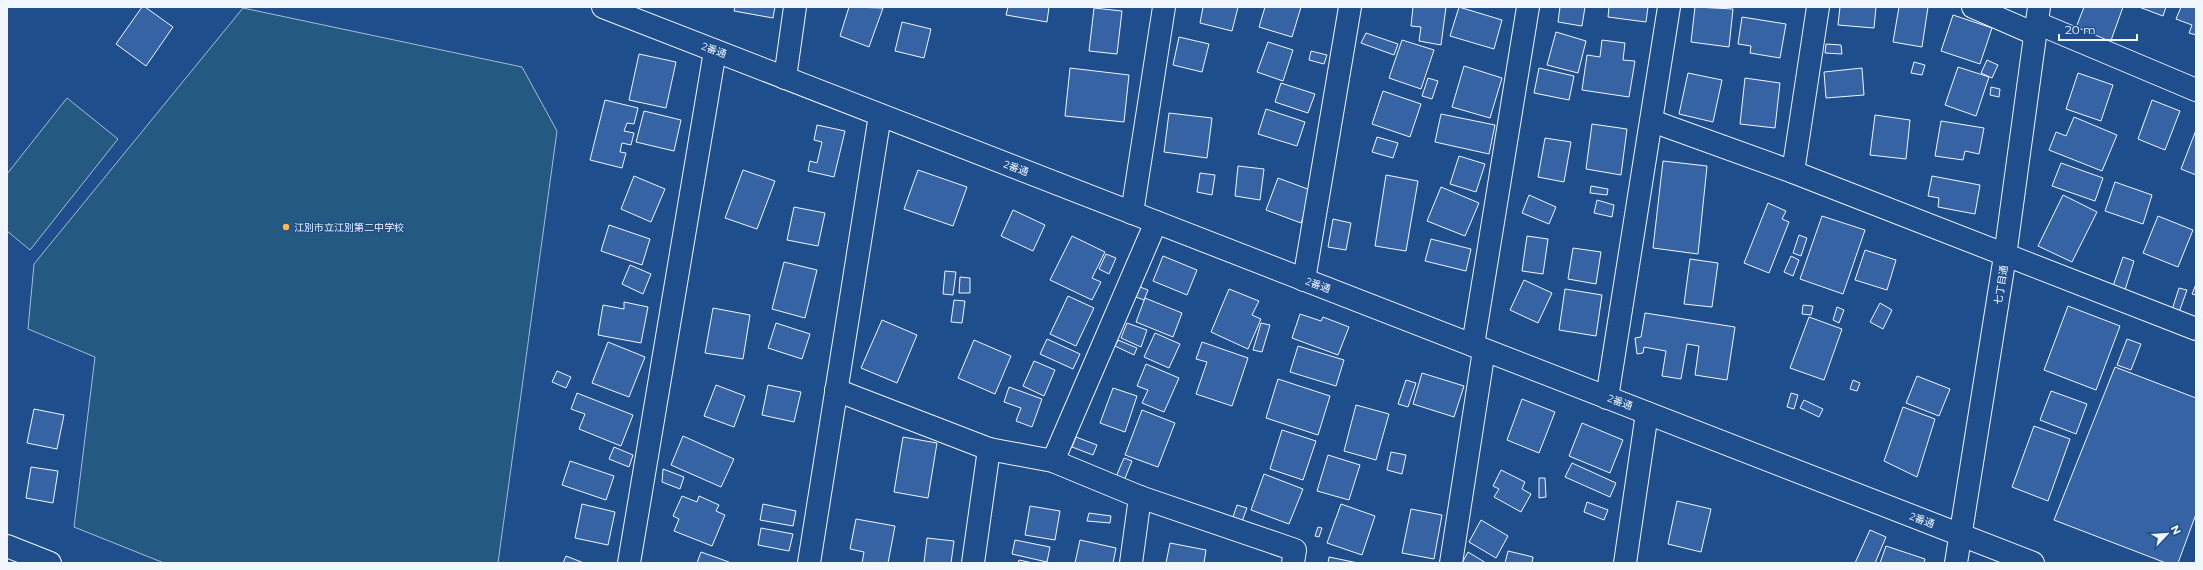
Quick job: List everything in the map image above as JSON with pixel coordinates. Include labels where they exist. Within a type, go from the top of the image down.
[{"type":"street","name":"2番通","points":[[603,7],[2033,563]]},
{"type":"street","points":[[785,78],[795,7]]},
{"type":"street","points":[[1132,213],[1164,7]]},
{"type":"street","points":[[1304,280],[1350,7]]},
{"type":"street","points":[[1451,563],[1478,347],[1528,7]]},
{"type":"street","points":[[1607,398],[1669,7]]},
{"type":"street","points":[[1793,172],[1818,7]]},
{"type":"street","points":[[1973,7],[2037,21],[2196,90]]},
{"type":"street","name":"七丁目通","points":[[1956,563],[2005,256],[2037,21]]},
{"type":"street","points":[[629,563],[715,51]]},
{"type":"street","points":[[809,563],[880,115]]},
{"type":"street","points":[[1652,121],[1793,172],[2196,330]]},
{"type":"street","points":[[1053,461],[1156,222]]},
{"type":"street","points":[[836,390],[989,449],[1053,461],[1140,497],[1295,550],[1293,563]]},
{"type":"street","points":[[1625,563],[1647,413]]},
{"type":"street","points":[[973,563],[989,449]]},
{"type":"street","points":[[1131,563],[1140,497]]},
{"type":"street","points":[[7,546],[50,563]]},
{"type":"shaded area","name":"江別市立江別第二中学校","points":[[243,8],[522,67],[557,131],[498,563],[164,563],[74,527],[95,357],[28,329],[34,264]]},
{"type":"shaded area","points":[[67,98],[118,139],[30,250],[7,231],[7,174]]},
{"type":"building","points":[[142,7],[145,7],[173,27],[146,66],[116,44]]},
{"type":"building","points":[[735,7],[775,7],[773,18],[734,11]]},
{"type":"building","points":[[849,7],[883,8],[869,47],[840,36]]},
{"type":"building","points":[[1008,7],[1049,7],[1047,22],[1006,15]]},
{"type":"building","points":[[1203,7],[1238,7],[1232,31],[1200,23]]},
{"type":"building","points":[[1265,7],[1301,7],[1292,37],[1259,27]]},
{"type":"building","points":[[1413,7],[1446,7],[1441,45],[1419,41],[1421,27],[1411,26]]},
{"type":"building","points":[[1459,7],[1502,20],[1494,49],[1450,36]]},
{"type":"building","points":[[1560,7],[1585,7],[1582,26],[1558,22]]},
{"type":"building","points":[[1609,7],[1648,7],[1646,22],[1608,17]]},
{"type":"building","points":[[1695,7],[1733,9],[1729,47],[1691,42]]},
{"type":"building","points":[[1840,7],[1876,7],[1874,28],[1838,25]]},
{"type":"building","points":[[1899,7],[1928,7],[1922,47],[1893,42]]},
{"type":"building","points":[[2084,7],[2123,7],[2109,46],[2074,33]]},
{"type":"building","points":[[2139,7],[2166,7],[2163,16]]},
{"type":"building","points":[[2181,7],[2196,7],[2196,35],[2189,33],[2192,25],[2176,19]]},
{"type":"building","points":[[1094,8],[1122,11],[1117,54],[1089,51]]},
{"type":"building","points":[[1953,15],[1992,28],[1980,64],[1941,51]]},
{"type":"building","points":[[1742,17],[1786,24],[1780,58],[1750,53],[1751,46],[1738,44]]},
{"type":"building","points":[[902,22],[931,29],[924,58],[895,51]]},
{"type":"building","points":[[1556,32],[1586,41],[1578,73],[1547,65]]},
{"type":"building","points":[[1366,33],[1398,44],[1394,55],[1361,43]]},
{"type":"building","points":[[1179,37],[1209,44],[1202,72],[1173,65]]},
{"type":"building","points":[[1402,40],[1434,50],[1421,89],[1389,78]]},
{"type":"building","points":[[1602,40],[1625,43],[1623,60],[1635,61],[1629,97],[1582,90],[1587,55],[1600,57]]},
{"type":"building","points":[[1268,42],[1293,50],[1283,81],[1257,72]]},
{"type":"building","points":[[1826,44],[1841,45],[1842,54],[1825,53]]},
{"type":"building","points":[[1311,51],[1327,55],[1324,64],[1309,60]]},
{"type":"building","points":[[639,54],[676,62],[666,108],[629,100]]},
{"type":"building","points":[[1987,60],[1998,65],[1992,78],[1981,73]]},
{"type":"building","points":[[1914,62],[1925,65],[1922,75],[1911,73]]},
{"type":"building","points":[[1464,66],[1502,78],[1490,118],[1452,107]]},
{"type":"building","points":[[1958,67],[1989,77],[1976,116],[1945,105]]},
{"type":"building","points":[[1070,68],[1129,75],[1124,122],[1065,116]]},
{"type":"building","points":[[1539,68],[1574,76],[1569,100],[1534,93]]},
{"type":"building","points":[[1862,68],[1864,95],[1826,98],[1824,72]]},
{"type":"building","points":[[1688,73],[1722,80],[1713,122],[1679,114]]},
{"type":"building","points":[[2078,73],[2113,85],[2101,121],[2066,109]]},
{"type":"building","points":[[1428,78],[1438,81],[1432,99],[1422,96]]},
{"type":"building","points":[[1745,78],[1780,83],[1775,128],[1740,124]]},
{"type":"building","points":[[1281,83],[1315,94],[1308,113],[1275,102]]},
{"type":"building","points":[[1991,87],[2000,89],[1999,97],[1990,95]]},
{"type":"building","points":[[1383,91],[1421,104],[1410,137],[1372,124]]},
{"type":"building","points":[[605,100],[638,108],[634,124],[627,123],[624,131],[634,133],[631,145],[622,143],[620,152],[626,153],[622,168],[590,160]]},
{"type":"building","points":[[2152,100],[2180,111],[2165,150],[2138,139]]},
{"type":"building","points":[[1266,109],[1305,122],[1297,146],[1258,134]]},
{"type":"building","points":[[644,111],[681,120],[674,151],[636,142]]},
{"type":"building","points":[[1169,113],[1212,118],[1207,158],[1164,152]]},
{"type":"building","points":[[1441,114],[1495,125],[1489,154],[1435,142]]},
{"type":"building","points":[[1875,115],[1910,120],[1906,159],[1870,155]]},
{"type":"building","points":[[2074,117],[2117,135],[2102,171],[2049,150],[2056,132],[2066,136]]},
{"type":"building","points":[[1941,121],[1984,128],[1979,154],[1965,151],[1963,160],[1935,156]]},
{"type":"building","points":[[1592,124],[1627,129],[1621,175],[1586,169]]},
{"type":"building","points":[[817,125],[845,131],[834,177],[808,171],[810,161],[817,163],[822,142],[814,140]]},
{"type":"building","points":[[2196,130],[2196,175],[2181,169]]},
{"type":"building","points":[[1377,137],[1398,143],[1393,158],[1372,152]]},
{"type":"building","points":[[1545,138],[1571,142],[1564,182],[1538,177]]},
{"type":"building","points":[[1459,156],[1485,164],[1476,192],[1450,184]]},
{"type":"building","points":[[1663,161],[1707,166],[1698,254],[1653,248]]},
{"type":"building","points":[[2061,163],[2103,178],[2095,201],[2052,186]]},
{"type":"building","points":[[1238,166],[1264,169],[1260,200],[1235,196]]},
{"type":"building","points":[[743,170],[775,181],[757,229],[725,218]]},
{"type":"building","points":[[918,170],[967,187],[953,226],[904,209]]},
{"type":"building","points":[[1200,173],[1215,175],[1212,195],[1197,192]]},
{"type":"building","points":[[1386,175],[1418,181],[1406,251],[1375,246]]},
{"type":"building","points":[[634,176],[665,189],[651,222],[621,209]]},
{"type":"building","points":[[1932,176],[1980,185],[1975,214],[1938,207],[1939,198],[1928,196]]},
{"type":"building","points":[[1278,178],[1313,191],[1301,223],[1266,210]]},
{"type":"building","points":[[2115,182],[2152,195],[2143,224],[2105,211]]},
{"type":"building","points":[[1591,186],[1608,189],[1607,195],[1590,193]]},
{"type":"building","points":[[1441,187],[1479,203],[1465,236],[1427,221]]},
{"type":"building","points":[[1529,195],[1556,207],[1549,224],[1522,213]]},
{"type":"building","points":[[2063,195],[2097,212],[2072,262],[2038,246]]},
{"type":"building","points":[[1597,200],[1614,205],[1612,217],[1594,213]]},
{"type":"building","points":[[1768,203],[1786,211],[1782,219],[1789,222],[1769,273],[1744,263]]},
{"type":"building","points":[[794,207],[825,213],[818,246],[787,240]]},
{"type":"building","points":[[1013,210],[1045,225],[1033,251],[1001,236]]},
{"type":"building","points":[[1822,216],[1865,230],[1843,294],[1800,279]]},
{"type":"building","points":[[2158,216],[2193,230],[2178,267],[2143,253]]},
{"type":"building","points":[[1333,219],[1351,223],[1346,250],[1328,247]]},
{"type":"building","points":[[609,225],[650,239],[642,265],[601,251]]},
{"type":"building","points":[[1799,235],[1807,238],[1801,256],[1793,253]]},
{"type":"building","points":[[1072,236],[1105,252],[1092,278],[1101,282],[1092,300],[1050,280]]},
{"type":"building","points":[[1527,236],[1548,239],[1543,274],[1522,271]]},
{"type":"building","points":[[1431,239],[1471,249],[1466,271],[1425,261]]},
{"type":"building","points":[[1573,248],[1601,252],[1596,284],[1568,279]]},
{"type":"building","points":[[1865,250],[1896,260],[1887,290],[1855,280]]},
{"type":"building","points":[[1106,254],[1116,258],[1109,274],[1099,269]]},
{"type":"building","points":[[1163,256],[1197,270],[1187,295],[1153,281]]},
{"type":"building","points":[[1791,256],[1799,260],[1793,276],[1784,272]]},
{"type":"building","points":[[2123,257],[2134,261],[2125,290],[2113,286]]},
{"type":"building","points":[[1690,259],[1718,263],[1712,307],[1684,304]]},
{"type":"building","points":[[784,262],[817,270],[805,318],[772,309]]},
{"type":"building","points":[[630,265],[651,274],[643,294],[622,284]]},
{"type":"building","points":[[945,271],[956,272],[953,295],[943,294]]},
{"type":"building","points":[[960,277],[970,278],[970,293],[959,293]]},
{"type":"building","points":[[1524,280],[1552,293],[1538,323],[1510,310]]},
{"type":"building","points":[[2196,284],[2196,295],[2192,294]]},
{"type":"building","points":[[1140,287],[1148,290],[1144,300],[1136,297]]},
{"type":"building","points":[[2179,288],[2187,290],[2178,315],[2171,313]]},
{"type":"building","points":[[1229,289],[1259,301],[1252,315],[1261,319],[1248,349],[1211,332]]},
{"type":"building","points":[[1565,289],[1602,295],[1596,336],[1559,330]]},
{"type":"building","points":[[1068,296],[1094,308],[1076,346],[1050,334]]},
{"type":"building","points":[[1145,298],[1182,313],[1173,337],[1136,322]]},
{"type":"building","points":[[954,300],[965,301],[962,323],[951,322]]},
{"type":"building","points":[[624,302],[648,307],[641,343],[598,335],[603,305],[624,309]]},
{"type":"building","points":[[1880,303],[1892,310],[1883,329],[1870,322]]},
{"type":"building","points":[[1803,305],[1813,306],[1811,315],[1802,314]]},
{"type":"building","points":[[2068,306],[2120,326],[2096,390],[2044,370]]},
{"type":"building","points":[[1837,307],[1844,310],[1839,323],[1833,320]]},
{"type":"building","points":[[713,308],[750,315],[743,359],[705,353]]},
{"type":"building","points":[[1645,313],[1735,327],[1727,380],[1695,375],[1699,346],[1687,344],[1681,379],[1662,376],[1666,351],[1644,347],[1643,353],[1637,354],[1635,338],[1641,337]]},
{"type":"building","points":[[1300,314],[1321,321],[1323,317],[1349,327],[1338,355],[1292,338]]},
{"type":"building","points":[[1809,317],[1842,329],[1824,380],[1790,368]]},
{"type":"building","points":[[882,320],[917,335],[897,383],[861,368]]},
{"type":"building","points":[[776,323],[810,334],[802,359],[768,348]]},
{"type":"building","points":[[1127,323],[1147,330],[1141,347],[1121,338]]},
{"type":"building","points":[[1261,323],[1270,325],[1262,352],[1253,350]]},
{"type":"building","points":[[1155,333],[1180,344],[1169,368],[1144,357]]},
{"type":"building","points":[[1047,339],[1080,354],[1073,369],[1040,354]]},
{"type":"building","points":[[2127,339],[2141,344],[2131,370],[2117,365]]},
{"type":"building","points":[[974,340],[1011,356],[995,394],[958,378]]},
{"type":"building","points":[[1118,340],[1137,348],[1134,355],[1115,346]]},
{"type":"building","points":[[608,342],[645,357],[629,397],[592,383]]},
{"type":"building","points":[[1202,342],[1248,358],[1232,406],[1196,394],[1207,362],[1196,359]]},
{"type":"building","points":[[1298,346],[1344,360],[1336,386],[1290,372]]},
{"type":"building","points":[[1034,361],[1055,370],[1044,396],[1023,386]]},
{"type":"building","points":[[1146,364],[1179,378],[1164,412],[1142,403],[1148,390],[1137,386]]},
{"type":"building","points":[[2115,367],[2196,398],[2196,514],[2178,563],[2166,563],[2054,520]]},
{"type":"building","points":[[557,371],[571,377],[566,388],[552,382]]},
{"type":"building","points":[[1422,373],[1464,386],[1454,417],[1413,404]]},
{"type":"building","points":[[1917,376],[1950,389],[1939,416],[1906,403]]},
{"type":"building","points":[[1278,379],[1330,396],[1318,435],[1266,418]]},
{"type":"building","points":[[1406,380],[1416,383],[1408,407],[1398,404]]},
{"type":"building","points":[[1853,380],[1860,383],[1857,391],[1850,389]]},
{"type":"building","points":[[716,385],[745,396],[734,427],[704,416]]},
{"type":"building","points":[[768,385],[801,392],[794,422],[762,415]]},
{"type":"building","points":[[1009,387],[1042,399],[1032,427],[1016,421],[1021,408],[1004,402]]},
{"type":"building","points":[[1113,388],[1137,396],[1125,432],[1100,423]]},
{"type":"building","points":[[2051,391],[2087,404],[2076,434],[2040,420]]},
{"type":"building","points":[[577,393],[633,415],[621,446],[579,429],[585,414],[571,409]]},
{"type":"building","points":[[1791,393],[1798,395],[1794,409],[1787,407]]},
{"type":"building","points":[[1522,399],[1555,412],[1539,453],[1507,440]]},
{"type":"building","points":[[1804,400],[1823,409],[1819,417],[1800,408]]},
{"type":"building","points":[[1356,405],[1389,414],[1376,460],[1344,451]]},
{"type":"building","points":[[1903,407],[1935,419],[1917,477],[1884,461]]},
{"type":"building","points":[[34,409],[64,415],[57,449],[27,443]]},
{"type":"building","points":[[1142,410],[1175,423],[1158,467],[1125,455]]},
{"type":"building","points":[[1582,423],[1623,440],[1610,473],[1569,456]]},
{"type":"building","points":[[2034,426],[2070,439],[2048,501],[2012,487]]},
{"type":"building","points":[[1282,430],[1316,441],[1303,480],[1270,469]]},
{"type":"building","points":[[683,436],[734,459],[721,487],[671,465]]},
{"type":"building","points":[[903,437],[937,443],[928,498],[894,492]]},
{"type":"building","points":[[1076,437],[1097,445],[1093,455],[1072,447]]},
{"type":"building","points":[[614,447],[633,455],[629,467],[609,459]]},
{"type":"building","points":[[1391,452],[1406,455],[1402,474],[1387,470]]},
{"type":"building","points":[[1328,455],[1360,465],[1349,500],[1317,491]]},
{"type":"building","points":[[1124,458],[1132,461],[1123,483],[1115,479]]},
{"type":"building","points":[[570,461],[614,476],[606,500],[562,485]]},
{"type":"building","points":[[1572,463],[1616,483],[1610,497],[1565,477]]},
{"type":"building","points":[[31,467],[58,471],[53,503],[26,498]]},
{"type":"building","points":[[663,469],[684,477],[680,489],[662,482]]},
{"type":"building","points":[[1501,470],[1525,482],[1522,489],[1531,494],[1521,512],[1494,497],[1499,489],[1493,486]]},
{"type":"building","points":[[1264,474],[1303,489],[1289,524],[1251,510]]},
{"type":"building","points":[[1539,478],[1545,478],[1546,497],[1539,498]]},
{"type":"building","points":[[682,496],[697,502],[699,496],[719,505],[716,511],[725,515],[712,546],[674,531],[679,519],[673,516]]},
{"type":"building","points":[[1677,501],[1711,509],[1701,552],[1668,544]]},
{"type":"building","points":[[1587,502],[1608,510],[1604,520],[1584,512]]},
{"type":"building","points":[[582,504],[615,512],[608,545],[575,538]]},
{"type":"building","points":[[763,504],[796,511],[793,526],[760,520]]},
{"type":"building","points":[[1341,504],[1375,516],[1362,555],[1327,543]]},
{"type":"building","points":[[1237,505],[1247,508],[1240,527],[1231,523]]},
{"type":"building","points":[[1030,506],[1060,511],[1055,540],[1025,535]]},
{"type":"building","points":[[1411,509],[1442,515],[1434,559],[1402,553]]},
{"type":"building","points":[[1089,513],[1111,516],[1110,523],[1087,521]]},
{"type":"building","points":[[856,519],[895,526],[888,563],[862,563],[864,552],[850,549]]},
{"type":"building","points":[[1481,520],[1508,536],[1496,558],[1469,542]]},
{"type":"building","points":[[1318,527],[1322,528],[1319,537],[1315,536]]},
{"type":"building","points":[[761,528],[793,534],[789,551],[758,545]]},
{"type":"building","points":[[1870,530],[1886,537],[1875,563],[1855,563]]},
{"type":"building","points":[[927,538],[954,541],[951,563],[924,563]]},
{"type":"building","points":[[1015,540],[1050,547],[1047,562],[1012,554]]},
{"type":"building","points":[[1080,540],[1116,548],[1113,563],[1075,563]]},
{"type":"building","points":[[1170,543],[1206,550],[1204,563],[1166,563]]},
{"type":"building","points":[[1886,546],[1925,559],[1924,563],[1880,563]]},
{"type":"building","points":[[1508,551],[1533,557],[1532,563],[1505,563]]},
{"type":"building","points":[[701,552],[729,562],[729,563],[697,563]]},
{"type":"building","points":[[1468,552],[1486,563],[1462,563]]},
{"type":"building","points":[[566,556],[584,563],[563,563]]},
{"type":"building","points":[[1329,557],[1358,563],[1328,563]]},
{"type":"building","points":[[1019,560],[1033,563],[1018,563]]},
{"type":"place","name":"江別市立江別第二中学校","points":[[286,227]]}]
